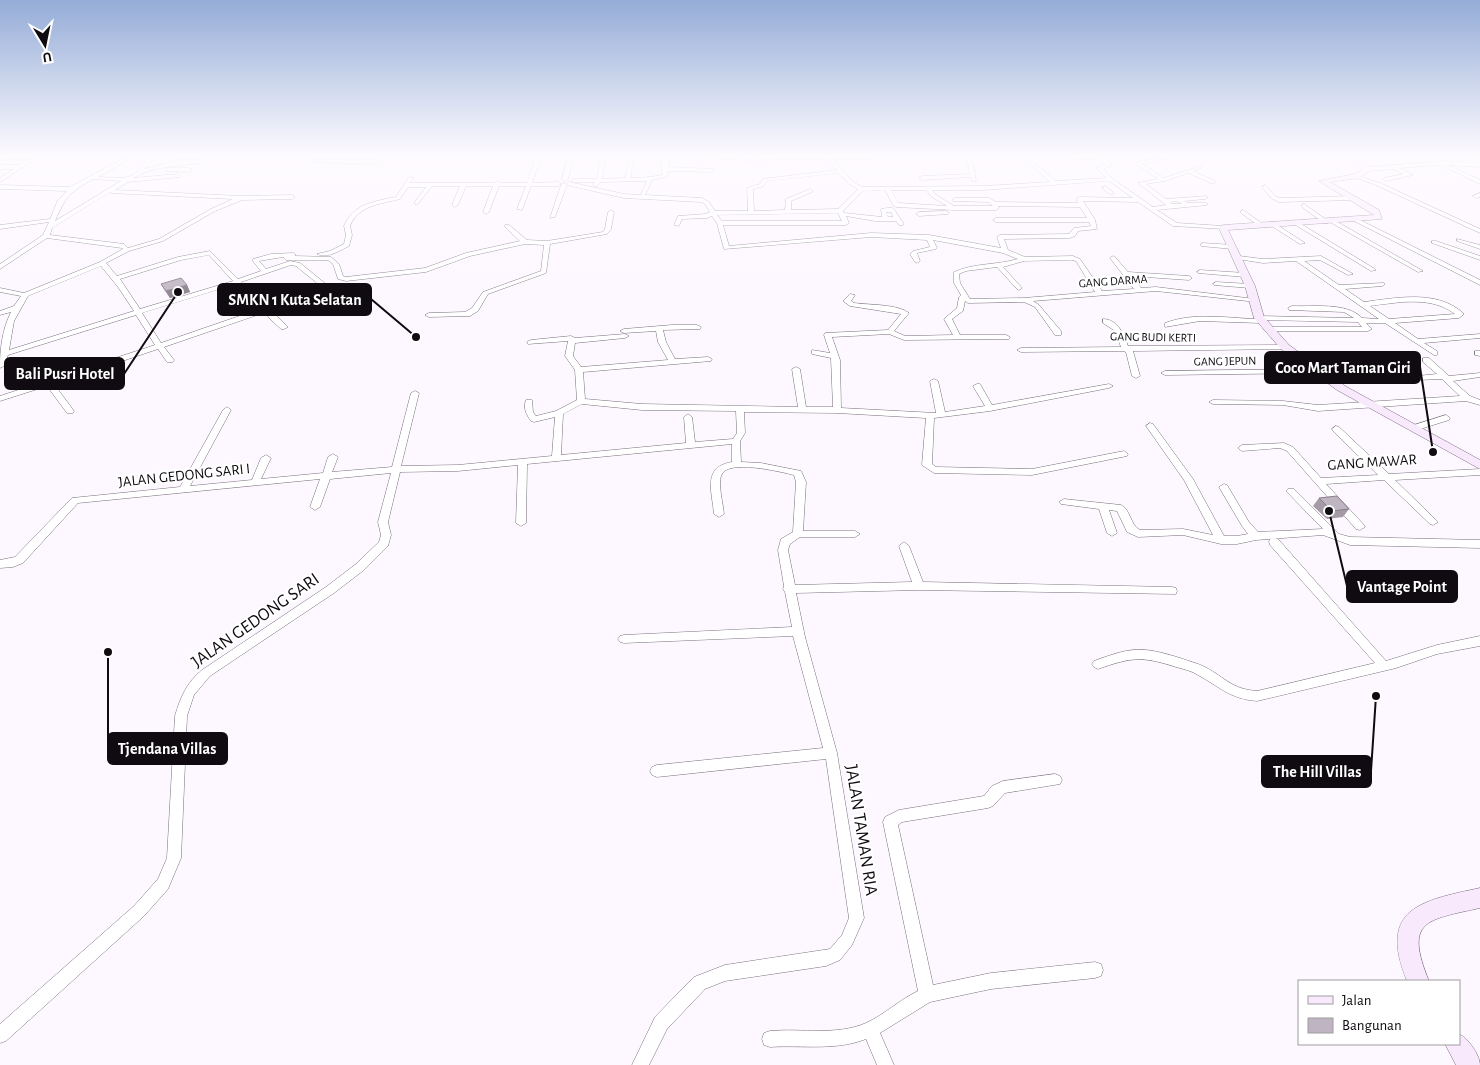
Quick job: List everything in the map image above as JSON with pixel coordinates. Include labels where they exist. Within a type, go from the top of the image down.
[{"type":"street","points":[[0,267],[39,243],[46,236],[60,204]]},
{"type":"street","points":[[0,227],[51,224],[88,204]]},
{"type":"street","points":[[0,290],[24,295],[102,263],[126,250],[161,240],[228,204]]},
{"type":"street","points":[[268,271],[255,260],[271,256],[331,253],[347,245],[349,240],[347,226],[354,214],[374,204]]},
{"type":"street","points":[[486,212],[489,204]]},
{"type":"street","points":[[520,209],[522,204]]},
{"type":"street","points":[[552,217],[557,204]]},
{"type":"street","points":[[707,204],[720,223],[726,248],[871,235],[929,238],[1005,251],[1024,259]]},
{"type":"street","points":[[751,204],[751,211]]},
{"type":"street","points":[[788,204],[788,211]]},
{"type":"street","points":[[840,212],[848,204]]},
{"type":"street","points":[[894,204],[955,208],[996,208],[995,204],[1081,205],[1092,220],[1095,228],[1076,229],[1073,235],[1000,237],[1005,251]]},
{"type":"street","points":[[947,204],[955,208]]},
{"type":"street","points":[[1145,204],[1175,225],[1223,228],[1356,220],[1380,216],[1362,204]]},
{"type":"street","points":[[1185,204],[1189,206]]},
{"type":"street","points":[[1152,209],[1205,204]]},
{"type":"street","points":[[1420,204],[1480,230]]},
{"type":"street","points":[[1304,206],[1329,222],[1420,270]]},
{"type":"street","points":[[919,214],[954,213],[957,211],[955,208]]},
{"type":"street","points":[[677,225],[680,217],[751,211],[840,212],[899,221]]},
{"type":"street","points":[[268,271],[276,261],[282,259],[334,260],[337,265],[338,276],[346,279],[382,280],[402,272],[426,270],[468,254],[525,242],[547,243],[605,233],[608,229],[612,212]]},
{"type":"street","points":[[720,223],[770,222],[815,224],[847,222],[840,212]]},
{"type":"street","points":[[1243,212],[1261,225]]},
{"type":"street","points":[[996,220],[1092,220]]},
{"type":"street","points":[[1356,220],[1457,273],[1480,283]]},
{"type":"street","points":[[1296,223],[1373,270]]},
{"type":"street","points":[[1272,224],[1302,244]]},
{"type":"street","points":[[507,226],[525,242]]},
{"type":"street","points":[[1223,228],[1239,258],[1262,323],[1285,347],[1316,371],[1370,405],[1480,465]]},
{"type":"street","points":[[46,236],[124,246],[126,250]]},
{"type":"street","points":[[39,243],[56,238]]},
{"type":"street","points":[[917,261],[913,254],[915,252],[934,248],[929,238]]},
{"type":"street","points":[[1459,240],[1480,247]]},
{"type":"street","points":[[1434,242],[1480,258]]},
{"type":"street","points":[[429,315],[468,314],[475,309],[485,293],[544,272],[547,243]]},
{"type":"street","points":[[1203,245],[1232,246]]},
{"type":"street","points":[[0,399],[257,312],[260,306],[210,253],[205,252],[117,278]]},
{"type":"street","points":[[1113,258],[1140,290]]},
{"type":"street","points":[[1239,258],[1263,261],[1323,259],[1350,274]]},
{"type":"street","points":[[957,336],[948,319],[960,308],[962,297],[965,296],[957,283],[956,272],[965,269],[999,266],[1024,259],[1076,259],[1100,294]]},
{"type":"street","points":[[1298,260],[1434,353]]},
{"type":"street","points":[[102,263],[117,278],[136,314],[170,360]]},
{"type":"street","points":[[3,354],[136,314],[290,263],[298,264],[344,302]]},
{"type":"street","points":[[999,266],[1019,288]]},
{"type":"street","points":[[1200,272],[1245,275]]},
{"type":"street","points":[[1128,274],[1189,278]]},
{"type":"street","points":[[1216,284],[1250,286]]},
{"type":"street","points":[[1340,287],[1382,284]]},
{"type":"street","points":[[14,293],[42,288]]},
{"type":"street","points":[[284,327],[272,317],[273,314],[327,289]]},
{"type":"street","name":"GANG DARMA","points":[[965,296],[972,302],[1156,290],[1255,301]]},
{"type":"street","points":[[0,366],[16,308],[24,295]]},
{"type":"street","points":[[852,295],[847,301],[852,305],[904,311],[905,313],[890,332]]},
{"type":"street","points":[[1024,300],[1037,306],[1058,333]]},
{"type":"street","points":[[1262,323],[1389,321],[1459,316],[1460,314],[1447,306],[1427,300],[1365,304]]},
{"type":"street","points":[[1,312],[16,308]]},
{"type":"street","points":[[1168,325],[1176,321],[1192,318],[1367,330],[1352,312],[1345,310],[1292,308]]},
{"type":"street","points":[[1106,321],[1118,330],[1128,350],[1136,376]]},
{"type":"street","points":[[572,342],[659,328],[698,327]]},
{"type":"street","points":[[659,328],[660,342],[669,351],[672,361]]},
{"type":"street","points":[[837,410],[835,356],[828,335],[890,332],[904,338],[1006,337]]},
{"type":"street","points":[[1418,341],[1480,336]]},
{"type":"street","points":[[531,342],[571,338],[569,356],[579,370],[581,401]]},
{"type":"street","name":"GANG BUDI KERTI","points":[[1021,350],[1285,347]]},
{"type":"street","points":[[815,352],[835,356]]},
{"type":"street","points":[[1299,358],[1394,357]]},
{"type":"street","points":[[579,370],[708,359]]},
{"type":"street","points":[[1426,360],[1467,398],[1479,404]]},
{"type":"street","points":[[796,369],[802,409]]},
{"type":"street","name":"GANG JEPUN","points":[[1165,373],[1316,371]]},
{"type":"street","points":[[1420,378],[1480,375]]},
{"type":"street","points":[[934,381],[941,415]]},
{"type":"street","points":[[48,383],[70,410]]},
{"type":"street","points":[[977,386],[990,408]]},
{"type":"street","points":[[529,402],[529,412],[534,419],[559,413],[581,401],[621,406],[837,410],[930,416],[990,408],[1109,386]]},
{"type":"street","name":"JALAN GEDONG SARI","points":[[0,1035],[139,911],[163,884],[174,858],[181,716],[192,687],[206,673],[330,590],[384,543],[386,535],[383,522],[398,470],[415,393]]},
{"type":"street","points":[[1213,402],[1283,402],[1308,408],[1467,398]]},
{"type":"street","points":[[737,464],[736,441],[741,433],[740,409]]},
{"type":"street","points":[[183,490],[226,410]]},
{"type":"street","points":[[556,458],[559,413]]},
{"type":"street","points":[[930,416],[927,465],[934,470],[1032,472],[1124,454]]},
{"type":"street","points":[[688,417],[691,446]]},
{"type":"street","points":[[1414,428],[1446,418]]},
{"type":"street","points":[[1150,426],[1188,479],[1221,540]]},
{"type":"street","points":[[1336,429],[1433,522]]},
{"type":"street","name":"JALAN GEDONG SARI I","points":[[0,564],[13,563],[19,560],[74,500],[398,470],[458,468],[736,441]]},
{"type":"street","points":[[1242,448],[1286,446],[1319,481]]},
{"type":"street","points":[[315,506],[332,457]]},
{"type":"street","points":[[255,483],[266,458]]},
{"type":"street","points":[[521,523],[523,462]]},
{"type":"street","points":[[719,514],[715,472],[725,465],[737,464],[798,473],[800,482],[798,534],[856,534]]},
{"type":"street","name":"GANG MAWAR","points":[[1319,481],[1480,472]]},
{"type":"street","name":"GANG MAWAR","points":[[1319,481],[1360,527]]},
{"type":"street","points":[[1224,487],[1245,524],[1256,536]]},
{"type":"street","points":[[1291,491],[1338,537]]},
{"type":"street","points":[[1064,502],[1121,508],[1134,533],[1183,532],[1221,540],[1237,540],[1256,536],[1323,532],[1350,541],[1480,544]]},
{"type":"street","points":[[1103,506],[1112,533]]},
{"type":"street","name":"JALAN TAMAN RIA","points":[[640,1065],[661,1023],[700,983],[725,973],[826,958],[841,949],[857,918],[831,753],[788,589],[783,546],[789,538],[798,534]]},
{"type":"street","points":[[1274,542],[1384,666]]},
{"type":"street","points":[[904,546],[919,586]]},
{"type":"street","points":[[788,589],[919,586],[1172,591]]},
{"type":"street","points":[[624,640],[798,631]]},
{"type":"street","points":[[1098,664],[1126,654],[1146,652],[1200,670],[1229,691],[1244,696],[1257,696],[1480,641]]},
{"type":"street","points":[[657,771],[831,753]]},
{"type":"street","points":[[928,995],[890,822],[899,816],[988,802],[997,790],[1003,787],[1055,780]]},
{"type":"street","points":[[1418,980],[1406,947],[1413,922],[1431,909],[1480,898]]},
{"type":"street","points":[[770,1038],[798,1036],[833,1039],[870,1030],[928,995],[980,982],[1095,970]]},
{"type":"street","points":[[870,1030],[886,1065]]},
{"type":"street","points":[[1457,1045],[1470,1065]]},
{"type":"building","points":[[181,278],[187,285],[166,291],[161,284]]},
{"type":"building","points":[[1337,496],[1349,509],[1332,511],[1319,498]]},
{"type":"place","name":"Bali Pusri Hotel","points":[[178,292]]},
{"type":"place","name":"SMKN 1 Kuta Selatan","points":[[416,337]]},
{"type":"place","name":"Coco Mart Taman Giri","points":[[1433,452]]},
{"type":"place","name":"Vantage Point","points":[[1329,511]]},
{"type":"place","name":"Tjendana Villas","points":[[108,652]]},
{"type":"place","name":"The Hill Villas","points":[[1376,696]]}]
